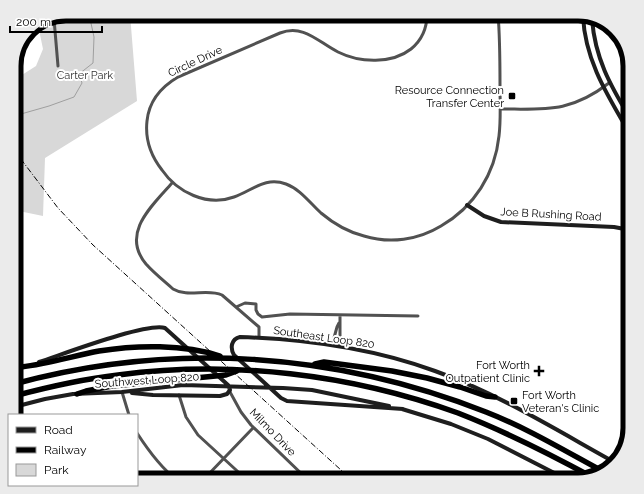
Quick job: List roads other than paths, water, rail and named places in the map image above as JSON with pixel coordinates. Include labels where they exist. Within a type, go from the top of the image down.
[{"type":"highway","points":[[21,367],[39,365],[100,351],[133,348],[167,348],[204,351],[223,357]]},
{"type":"highway","points":[[21,382],[71,370],[117,363],[163,359],[223,357],[312,365],[411,385],[486,412],[516,425],[597,468]]},
{"type":"highway","points":[[312,365],[324,362],[410,374],[445,382],[486,396],[495,397]]},
{"type":"highway","points":[[21,394],[105,376],[166,370],[242,370],[295,374],[344,382],[414,399],[456,413],[520,439],[584,473]]},
{"type":"highway","points":[[77,394],[112,386],[226,375],[242,370]]},
{"type":"highway","points":[[575,468],[580,473]]},
{"type":"main road","points":[[584,21],[588,50],[594,68],[603,88],[623,121]]},
{"type":"main road","points":[[592,23],[593,34],[599,57],[610,83],[623,106]]},
{"type":"main road","name":"Joe B Rushing Road","points":[[467,205],[484,216],[501,222],[623,226]]},
{"type":"main road","name":"Joe B Rushing Road","points":[[614,227],[623,229]]},
{"type":"main road","points":[[21,367],[151,327],[162,327],[165,328],[228,385],[230,392],[220,396],[122,392]]},
{"type":"main road","name":"Southeast Loop 820","points":[[403,409],[287,401],[281,398],[237,358],[232,351],[232,343],[236,338],[258,337],[340,346],[375,353],[435,371],[495,397],[525,412],[610,460]]},
{"type":"main road","name":"Southwest Loop 820","points":[[21,405],[45,399],[77,394],[122,392],[184,385],[283,388]]},
{"type":"main road","name":"Southeast Loop 820","points":[[283,388],[312,390],[403,409],[451,424],[488,439],[554,473]]},
{"type":"street","name":"Circle Drive","points":[[426,21],[420,39],[407,52],[392,59],[372,60],[345,55],[331,48],[309,33],[290,30],[186,73],[171,81],[164,87],[155,98],[149,112],[147,129],[149,146],[153,156],[163,173],[172,183],[197,197],[223,200],[235,197],[263,183],[283,183],[299,192],[322,214],[340,227],[366,237],[383,240],[402,239],[427,233],[449,221],[467,205],[483,185],[491,169],[499,137],[500,42],[498,21]]},
{"type":"street","points":[[54,23],[58,66]]},
{"type":"street","points":[[500,109],[541,109],[560,107],[580,102],[610,83]]},
{"type":"street","points":[[172,183],[144,214],[139,224],[137,237],[142,258],[173,289],[178,292],[219,293],[222,295],[259,327],[258,337]]},
{"type":"street","points":[[236,307],[245,303],[256,304],[256,310],[262,317],[290,314],[418,316]]},
{"type":"street","points":[[340,315],[340,346]]},
{"type":"street","points":[[332,345],[337,327],[340,323]]},
{"type":"street","points":[[122,392],[129,414]]},
{"type":"street","name":"Milmo Drive","points":[[230,392],[241,412],[253,428],[301,473]]},
{"type":"street","points":[[178,395],[186,417],[198,436],[239,473]]},
{"type":"street","points":[[210,473],[253,428]]},
{"type":"street","points":[[138,434],[149,450],[169,473]]},
{"type":"waterway","points":[[21,114],[74,97],[82,83],[79,74],[93,63],[94,37],[91,21]]},
{"type":"railway","points":[[21,159],[58,208],[93,245],[344,473]]},
{"type":"place","name":"Resource Connection Transfer Center","points":[[512,96]]},
{"type":"place","name":"Fort Worth Outpatient Clinic","points":[[539,371]]},
{"type":"place","name":"Fort Worth Veteran's Clinic","points":[[514,401]]},
{"type":"park label","name":"Carter Park","points":[[85,75]]}]
